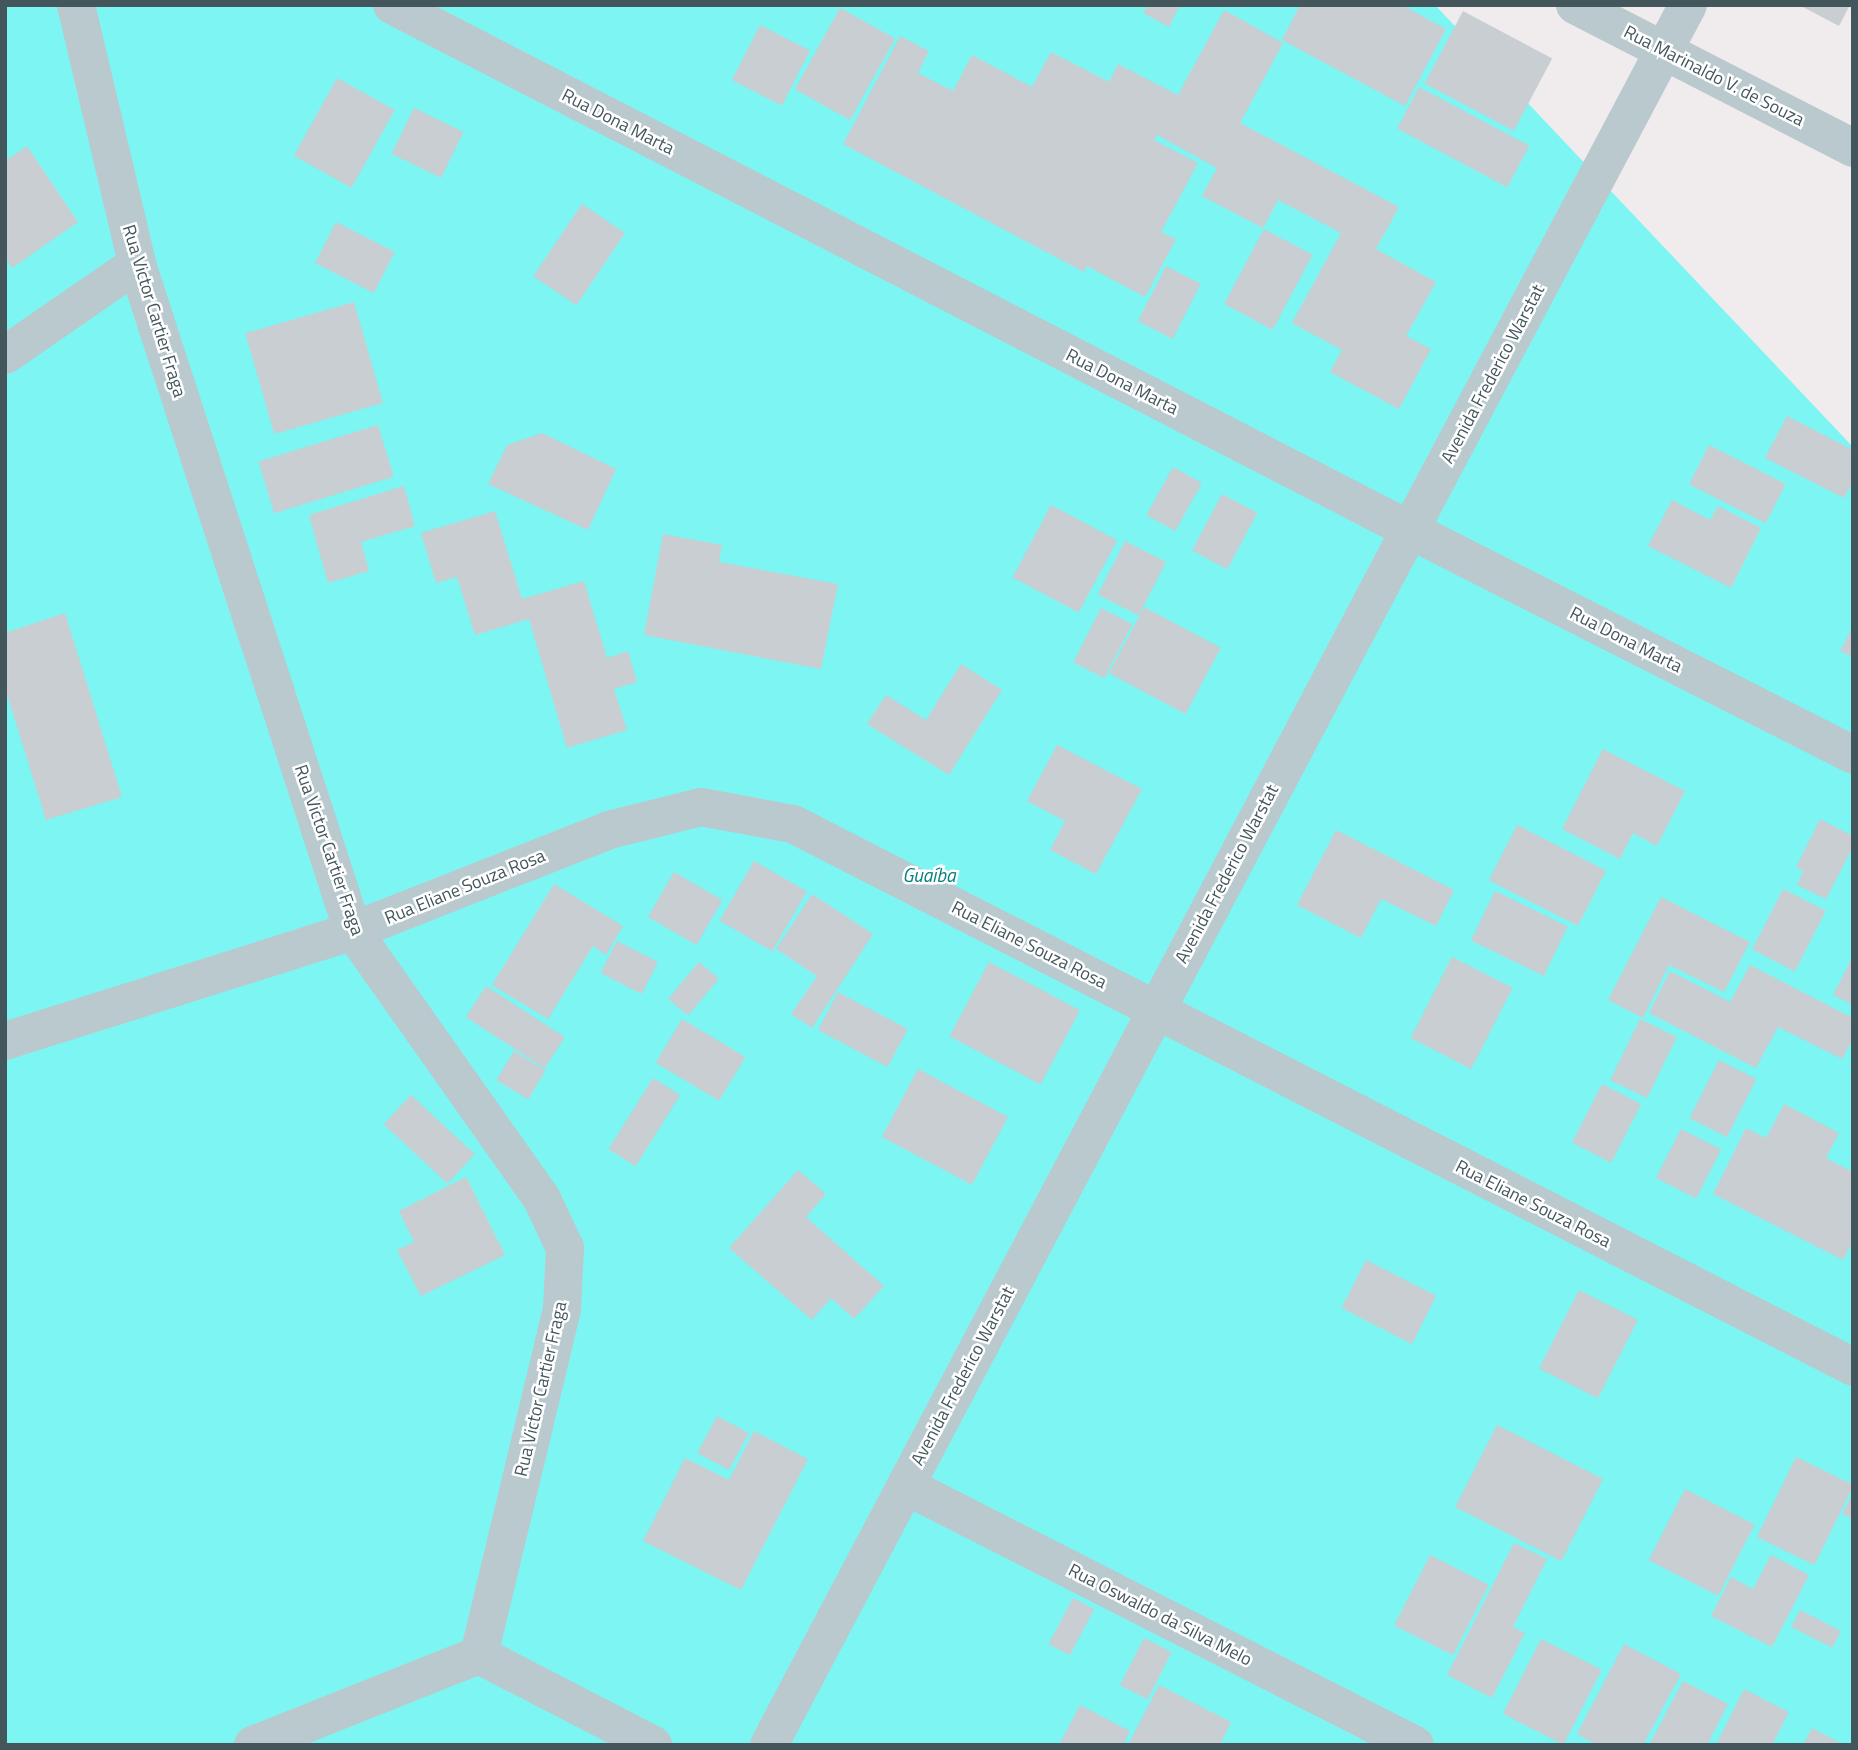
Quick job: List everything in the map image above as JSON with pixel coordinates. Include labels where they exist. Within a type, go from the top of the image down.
[{"type":"street","name":"Rua Victor Cartier Fraga","points":[[76,5],[137,264],[354,931],[542,1199],[565,1248],[562,1309],[479,1656]]},
{"type":"street","name":"Rua Dona Marta","points":[[392,5],[1410,530],[1853,755]]},
{"type":"street","name":"Rua Marinaldo V. de Souza","points":[[1574,5],[1853,148]]},
{"type":"street","name":"Avenida Frederico Warstat","points":[[769,1745],[1688,5]]},
{"type":"street","points":[[5,355],[137,264]]},
{"type":"street","name":"Rua Eliane Souza Rosa","points":[[5,1041],[354,931],[609,830],[701,807],[793,824],[1853,1367]]},
{"type":"street","name":"Rua Oswaldo da Silva Melo","points":[[906,1486],[1415,1745]]},
{"type":"street","points":[[253,1745],[479,1656],[653,1745]]},
{"type":"water","name":"Guaíba","points":[[5,5],[1435,5],[1853,447],[1853,1745],[5,1745]]},
{"type":"building","points":[[1148,5],[1180,5],[1169,27],[1143,13]]},
{"type":"building","points":[[1300,5],[1402,5],[1446,29],[1405,106],[1282,40]]},
{"type":"building","points":[[1799,5],[1850,5],[1839,26]]},
{"type":"building","points":[[840,8],[895,39],[850,120],[795,89]]},
{"type":"building","points":[[1224,10],[1283,43],[1240,123],[1399,207],[1376,249],[1436,282],[1406,336],[1431,349],[1399,409],[1330,372],[1342,350],[1292,323],[1341,233],[1278,200],[1263,228],[1202,196],[1217,168],[1157,135],[1154,140],[1198,163],[1161,232],[1176,239],[1145,297],[1087,266],[1084,272],[843,144],[900,36],[929,51],[918,73],[953,91],[972,55],[1032,87],[1051,52],[1109,82],[1118,64],[1178,95]]},
{"type":"building","points":[[1463,11],[1552,58],[1514,131],[1425,83]]},
{"type":"building","points":[[760,25],[810,50],[782,106],[732,80]]},
{"type":"building","points":[[337,78],[395,110],[352,188],[294,156]]},
{"type":"building","points":[[1419,87],[1529,146],[1507,187],[1397,128]]},
{"type":"building","points":[[414,108],[463,132],[441,178],[392,154]]},
{"type":"building","points":[[27,146],[78,222],[12,268],[5,257],[5,161]]},
{"type":"building","points":[[582,204],[625,233],[576,305],[533,276]]},
{"type":"building","points":[[336,222],[395,252],[374,293],[315,263]]},
{"type":"building","points":[[1264,229],[1313,255],[1273,330],[1224,304]]},
{"type":"building","points":[[1166,266],[1201,284],[1173,339],[1138,321]]},
{"type":"building","points":[[354,302],[383,403],[274,434],[245,333]]},
{"type":"building","points":[[1787,416],[1853,450],[1853,481],[1844,498],[1765,458]]},
{"type":"building","points":[[378,425],[394,477],[274,513],[258,462]]},
{"type":"building","points":[[542,433],[616,469],[588,530],[488,484],[507,445]]},
{"type":"building","points":[[1709,445],[1786,484],[1766,523],[1689,484]]},
{"type":"building","points":[[1173,467],[1202,483],[1175,531],[1146,515]]},
{"type":"building","points":[[404,486],[415,526],[361,542],[369,571],[328,583],[309,515]]},
{"type":"building","points":[[1222,494],[1257,513],[1227,569],[1192,551]]},
{"type":"building","points":[[1672,500],[1710,520],[1718,506],[1761,528],[1731,588],[1648,546]]},
{"type":"building","points":[[1051,505],[1117,540],[1079,613],[1013,577]]},
{"type":"building","points":[[495,511],[522,599],[584,581],[607,658],[628,651],[637,682],[614,689],[627,730],[567,748],[529,619],[475,635],[457,577],[436,583],[421,533]]},
{"type":"building","points":[[663,534],[722,545],[719,562],[838,584],[821,669],[644,635]]},
{"type":"building","points":[[1125,541],[1166,562],[1139,615],[1098,594]]},
{"type":"building","points":[[1144,607],[1221,648],[1186,714],[1109,673]]},
{"type":"building","points":[[1101,608],[1132,624],[1104,678],[1073,662]]},
{"type":"building","points":[[65,613],[122,797],[46,820],[5,688],[5,633]]},
{"type":"building","points":[[1853,626],[1853,657],[1840,651]]},
{"type":"building","points":[[961,664],[1002,690],[949,775],[867,724],[886,695],[926,720]]},
{"type":"building","points":[[1057,745],[1142,789],[1096,874],[1050,850],[1065,821],[1027,801]]},
{"type":"building","points":[[1603,749],[1685,791],[1657,846],[1633,833],[1620,859],[1562,829]]},
{"type":"building","points":[[1820,819],[1853,836],[1853,847],[1826,899],[1797,885],[1803,871],[1796,867]]},
{"type":"building","points":[[1517,825],[1606,870],[1578,926],[1489,880]]},
{"type":"building","points":[[1336,830],[1454,890],[1436,926],[1381,899],[1361,938],[1297,905]]},
{"type":"building","points":[[754,861],[807,892],[772,951],[720,921]]},
{"type":"building","points":[[674,872],[722,900],[696,945],[648,917]]},
{"type":"building","points":[[554,884],[623,926],[606,955],[593,946],[548,1019],[492,985]]},
{"type":"building","points":[[1783,889],[1826,911],[1795,971],[1752,950]]},
{"type":"building","points":[[1495,891],[1568,927],[1544,976],[1471,940]]},
{"type":"building","points":[[812,894],[873,934],[812,1028],[791,1014],[817,976],[776,949]]},
{"type":"building","points":[[1661,897],[1750,942],[1724,992],[1669,965],[1643,1018],[1608,1000]]},
{"type":"building","points":[[617,941],[658,962],[642,994],[601,973]]},
{"type":"building","points":[[1853,956],[1853,1005],[1833,995]]},
{"type":"building","points":[[1452,957],[1513,988],[1471,1069],[1411,1038]]},
{"type":"building","points":[[699,962],[719,979],[688,1015],[668,999]]},
{"type":"building","points":[[989,962],[1080,1010],[1041,1085],[950,1036]]},
{"type":"building","points":[[1750,965],[1853,1018],[1853,1039],[1842,1059],[1778,1027],[1756,1068],[1649,1013],[1670,971],[1730,1002]]},
{"type":"building","points":[[486,986],[565,1037],[545,1068],[466,1017]]},
{"type":"building","points":[[838,992],[908,1029],[888,1067],[818,1030]]},
{"type":"building","points":[[682,1019],[745,1057],[719,1101],[656,1063]]},
{"type":"building","points":[[1640,1019],[1677,1037],[1647,1098],[1610,1080]]},
{"type":"building","points":[[514,1051],[546,1070],[528,1099],[496,1080]]},
{"type":"building","points":[[1719,1060],[1756,1079],[1727,1137],[1689,1118]]},
{"type":"building","points":[[918,1069],[1008,1117],[972,1185],[882,1137]]},
{"type":"building","points":[[653,1078],[680,1095],[636,1166],[608,1149]]},
{"type":"building","points":[[1602,1084],[1641,1104],[1611,1163],[1572,1143]]},
{"type":"building","points":[[411,1095],[475,1154],[447,1184],[384,1124]]},
{"type":"building","points":[[1784,1104],[1839,1133],[1826,1158],[1853,1172],[1853,1241],[1843,1260],[1713,1194],[1746,1128],[1766,1138]]},
{"type":"building","points":[[1681,1129],[1721,1149],[1696,1198],[1656,1178]]},
{"type":"building","points":[[798,1170],[826,1194],[806,1217],[884,1286],[854,1319],[831,1298],[812,1320],[729,1248]]},
{"type":"building","points":[[466,1177],[505,1255],[421,1296],[397,1250],[414,1242],[399,1211]]},
{"type":"building","points":[[1366,1260],[1436,1296],[1412,1344],[1341,1308]]},
{"type":"building","points":[[1579,1290],[1638,1320],[1598,1398],[1539,1368]]},
{"type":"building","points":[[717,1416],[749,1433],[729,1470],[697,1453]]},
{"type":"building","points":[[1497,1425],[1603,1479],[1561,1561],[1455,1507]]},
{"type":"building","points":[[754,1431],[808,1459],[741,1590],[643,1541],[685,1458],[729,1480]]},
{"type":"building","points":[[1796,1457],[1853,1485],[1815,1565],[1757,1537]]},
{"type":"building","points":[[1685,1489],[1754,1524],[1718,1596],[1649,1560]]},
{"type":"building","points":[[1853,1493],[1853,1519],[1842,1514]]},
{"type":"building","points":[[1514,1543],[1547,1559],[1513,1627],[1525,1633],[1492,1698],[1447,1675]]},
{"type":"building","points":[[1430,1555],[1489,1585],[1453,1655],[1394,1625]]},
{"type":"building","points":[[1771,1555],[1809,1575],[1772,1647],[1711,1616],[1731,1577],[1753,1589]]},
{"type":"building","points":[[1073,1598],[1094,1609],[1070,1655],[1049,1644]]},
{"type":"building","points":[[1800,1610],[1841,1631],[1832,1648],[1791,1627]]},
{"type":"building","points":[[1144,1638],[1172,1652],[1148,1699],[1120,1685]]},
{"type":"building","points":[[1541,1639],[1602,1670],[1563,1745],[1503,1714]]},
{"type":"building","points":[[1624,1644],[1681,1674],[1643,1745],[1597,1745],[1577,1734]]},
{"type":"building","points":[[1683,1681],[1728,1704],[1707,1745],[1649,1745]]},
{"type":"building","points":[[1159,1685],[1231,1722],[1220,1745],[1128,1745]]},
{"type":"building","points":[[1744,1689],[1789,1712],[1772,1745],[1716,1745]]},
{"type":"building","points":[[1080,1705],[1130,1731],[1123,1745],[1059,1745]]},
{"type":"building","points":[[1812,1728],[1844,1745],[1803,1745]]}]
